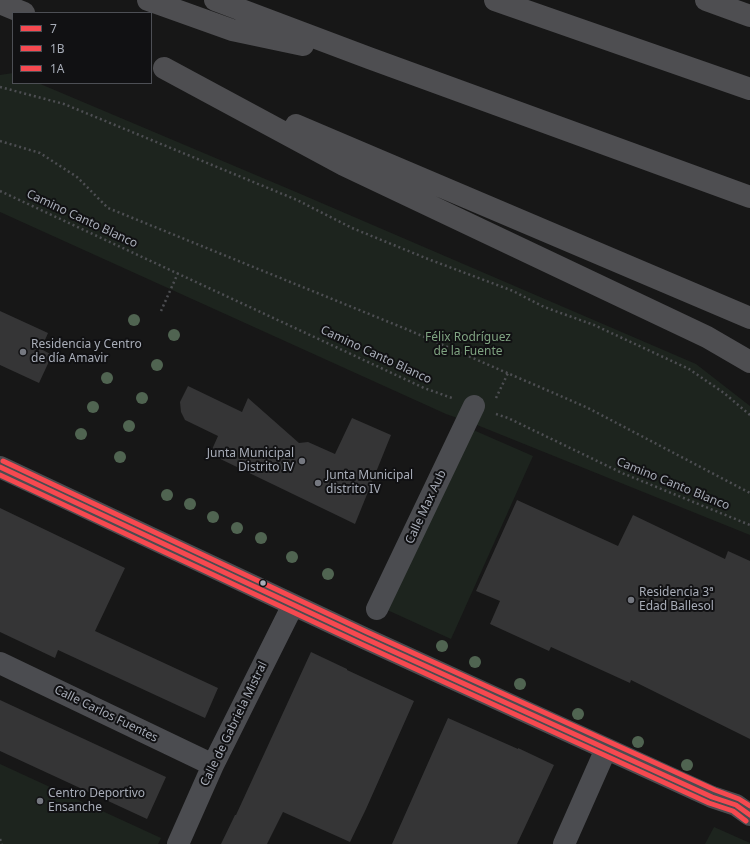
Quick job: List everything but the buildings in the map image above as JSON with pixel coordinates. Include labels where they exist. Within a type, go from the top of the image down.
[{"type":"highway","points":[[148,0],[232,30],[369,58]]},
{"type":"highway","points":[[215,0],[369,58],[750,197]]},
{"type":"highway","points":[[495,0],[750,88]]},
{"type":"highway","points":[[529,0],[704,72]]},
{"type":"highway","points":[[706,0],[750,16]]},
{"type":"highway","points":[[722,0],[750,7]]},
{"type":"highway","points":[[0,3],[22,12]]},
{"type":"highway","points":[[158,66],[750,318]]},
{"type":"highway","points":[[158,66],[344,165],[708,337],[750,362]]},
{"type":"street","name":"Calle Max Aub","points":[[377,609],[474,406]]},
{"type":"street","points":[[0,467],[293,605],[712,798],[745,808]]},
{"type":"street","name":"Calle de Gabriela Mistral","points":[[178,844],[213,766],[293,605]]},
{"type":"street","name":"Calle Carlos Fuentes","points":[[0,663],[213,766]]},
{"type":"street","points":[[564,844],[606,749]]},
{"type":"path","points":[[0,87],[64,104],[297,200],[352,228],[513,291],[544,307],[594,326],[688,369],[724,393],[750,415]]},
{"type":"path","points":[[0,141],[40,153],[77,177],[108,208],[406,329],[588,408],[750,493]]},
{"type":"path","name":"Camino Canto Blanco","points":[[0,191],[424,388],[508,418],[622,473],[750,525]]},
{"type":"path","points":[[161,311],[178,273]]},
{"type":"path","points":[[498,393],[508,373]]},
{"type":"path","points":[[0,839],[2,844]]},
{"type":"green space","name":"Félix Rodríguez de la Fuente","points":[[12,73],[12,84],[40,84],[696,364],[750,406],[750,535],[477,425],[446,414],[0,212],[0,75]]},
{"type":"green space","points":[[471,429],[533,456],[451,639],[385,609]]},
{"type":"green space","name":"Centro Deportivo Ensanche","points":[[0,764],[161,838],[158,844],[0,844]]},
{"type":"green space","points":[[714,827],[750,843],[750,844],[705,844]]},
{"type":"transit line","name":"1A","points":[[3,461],[367,632],[715,790],[739,799],[750,806]]},
{"type":"transit line","name":"7","points":[[0,467],[364,638],[712,797],[736,805],[750,815]]},
{"type":"transit line","name":"1B","points":[[0,475],[361,644],[709,803],[733,811],[746,821]]},
{"type":"place","name":"Residencia y Centro de día Amavir","points":[[23,352]]},
{"type":"place","name":"Junta Municipal Distrito IV","points":[[302,461]]},
{"type":"place","name":"Junta Municipal distrito IV","points":[[318,483]]},
{"type":"place","name":"Residencia 3ª Edad Ballesol","points":[[631,600]]},
{"type":"place","name":"Centro Deportivo Ensanche","points":[[40,801]]}]
